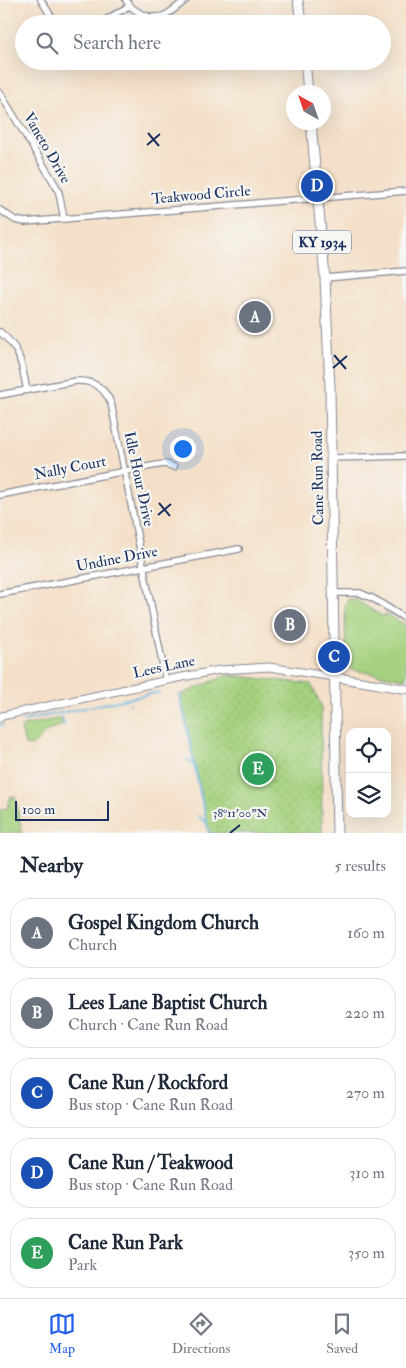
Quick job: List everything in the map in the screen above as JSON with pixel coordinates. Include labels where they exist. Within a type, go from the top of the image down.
[{"type":"highway","points":[[298,0],[300,15]]},
{"type":"highway","points":[[306,70],[307,85]]},
{"type":"highway","name":"Cane Run Road","points":[[312,130],[325,278],[331,458],[337,833]]},
{"type":"main road","points":[[334,677],[406,689]]},
{"type":"street","points":[[41,0],[50,15]]},
{"type":"street","points":[[162,15],[170,12],[186,0]]},
{"type":"street","points":[[111,15],[127,3],[143,15]]},
{"type":"street","name":"Vaneto Drive","points":[[0,93],[56,186],[64,218]]},
{"type":"street","name":"Teakwood Circle","points":[[0,210],[10,218],[20,221],[406,191]]},
{"type":"street","points":[[325,278],[406,271]]},
{"type":"street","points":[[0,332],[17,350],[27,390]]},
{"type":"street","name":"Idle Hour Drive","points":[[0,395],[84,381],[94,383],[108,396],[111,403],[166,680]]},
{"type":"street","points":[[331,458],[406,456]]},
{"type":"street","name":"Nally Court","points":[[0,495],[157,464],[174,467]]},
{"type":"street","name":"Undine Drive","points":[[0,594],[240,549]]},
{"type":"street","points":[[333,593],[360,593],[374,599],[406,619]]},
{"type":"street","name":"Lees Lane","points":[[1,716],[220,670],[268,667],[334,677]]},
{"type":"green space","points":[[348,599],[356,600],[382,616],[386,614],[406,625],[406,679],[353,670],[348,666],[346,660],[345,606]]},
{"type":"green space","points":[[227,675],[311,684],[321,705],[322,833],[209,833],[180,695]]},
{"type":"green space","points":[[61,718],[63,725],[45,733],[35,744],[25,745],[21,729],[23,726]]},
{"type":"green space","points":[[15,796],[22,833],[0,833],[0,810],[8,808],[10,797]]},
{"type":"waterway","points":[[22,721],[160,692]]},
{"type":"waterway","points":[[180,695],[192,752]]},
{"type":"waterway","points":[[62,717],[64,725]]},
{"type":"waterway","points":[[192,755],[209,833]]},
{"type":"waterway","points":[[186,759],[194,765]]},
{"type":"waterway","points":[[198,816],[206,822]]},
{"type":"place","name":"Cane Run / Teakwood","points":[[317,186]]},
{"type":"place","name":"Gospel Kingdom Church","points":[[255,317]]},
{"type":"place","name":"Lees Lane Baptist Church","points":[[290,625]]},
{"type":"place","name":"Cane Run / Rockford","points":[[334,657]]},
{"type":"place","name":"Cane Run Park","points":[[258,769]]}]
